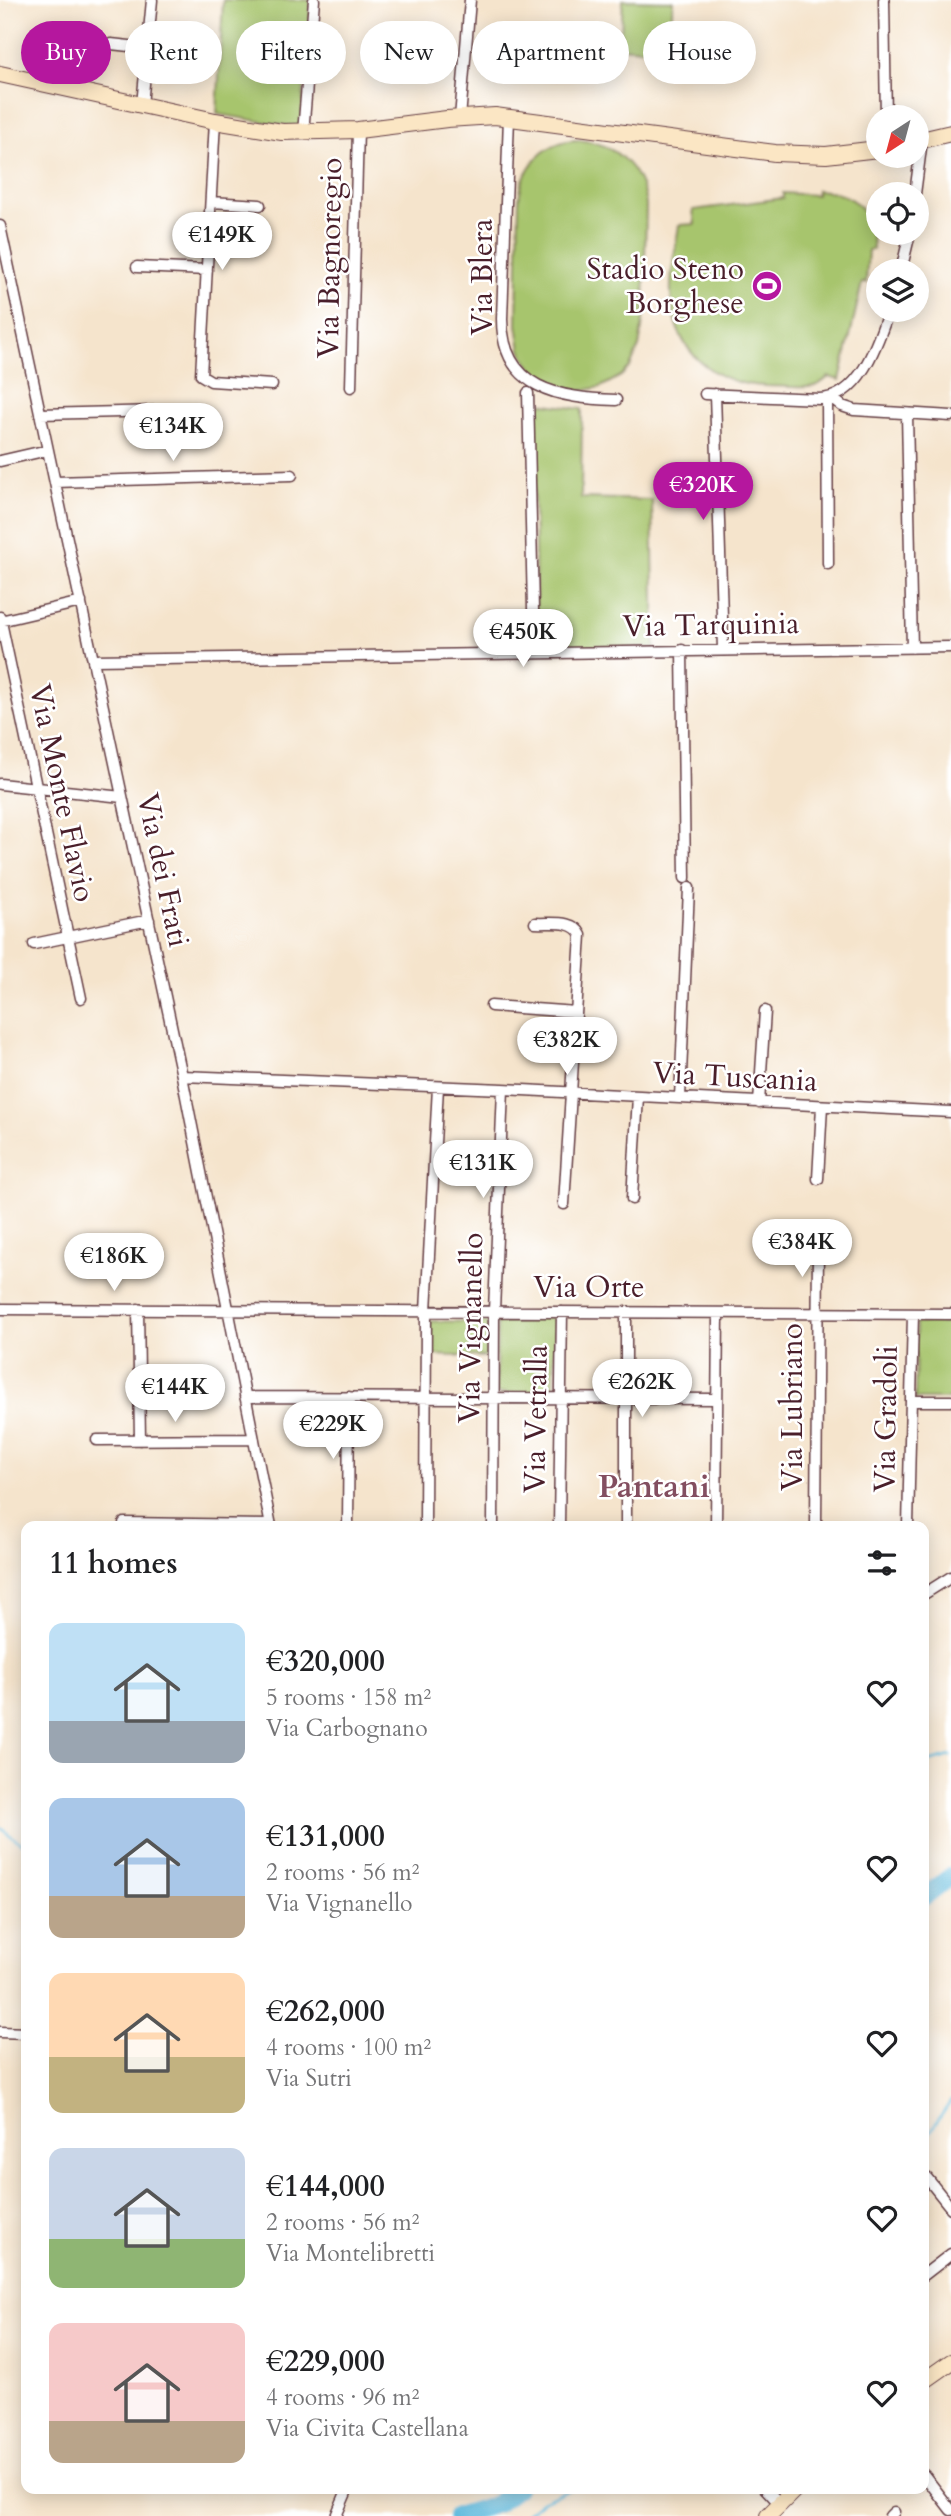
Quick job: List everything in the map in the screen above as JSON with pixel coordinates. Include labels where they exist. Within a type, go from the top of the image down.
[{"type":"main road","points":[[0,74],[266,130],[303,133],[358,130],[460,118],[509,117],[775,153],[826,155],[866,150]]},
{"type":"main road","points":[[929,138],[951,133]]},
{"type":"main road","points":[[929,2374],[951,2362]]},
{"type":"main road","points":[[768,2516],[790,2494]]},
{"type":"street","points":[[150,21],[152,0]]},
{"type":"street","points":[[303,133],[314,0]]},
{"type":"street","points":[[460,118],[470,0]]},
{"type":"street","points":[[884,0],[887,105]]},
{"type":"street","points":[[111,44],[125,46]]},
{"type":"street","points":[[142,105],[144,84]]},
{"type":"street","name":"Via Blera","points":[[509,117],[502,320],[507,352],[525,377],[549,391],[573,397],[617,400]]},
{"type":"street","points":[[215,121],[201,375],[211,382],[272,386]]},
{"type":"street","name":"Via Bagnoregio","points":[[351,387],[358,130]]},
{"type":"street","points":[[211,202],[260,205]]},
{"type":"street","name":"Via dei Frati","points":[[0,226],[149,920],[270,1521]]},
{"type":"street","points":[[136,267],[206,270]]},
{"type":"street","points":[[0,292],[14,293]]},
{"type":"street","points":[[830,398],[849,386],[864,366],[884,322]]},
{"type":"street","points":[[528,393],[534,653]]},
{"type":"street","points":[[723,649],[710,394],[830,398],[855,410],[951,416]]},
{"type":"street","points":[[828,564],[830,398]]},
{"type":"street","points":[[40,414],[201,410]]},
{"type":"street","points":[[907,414],[912,648]]},
{"type":"street","points":[[0,461],[48,450]]},
{"type":"street","points":[[55,482],[292,475]]},
{"type":"street","points":[[0,620],[81,602]]},
{"type":"street","name":"Via Monte Flavio","points":[[0,620],[81,998]]},
{"type":"street","name":"Via Tarquinia","points":[[94,660],[375,658],[723,649],[951,648]]},
{"type":"street","points":[[680,1098],[687,883],[682,650]]},
{"type":"street","points":[[0,784],[122,797]]},
{"type":"street","name":"Via Monte Flavio","points":[[34,944],[149,920]]},
{"type":"street","points":[[535,923],[570,924],[580,933],[564,1204]]},
{"type":"street","points":[[491,1006],[576,1012]]},
{"type":"street","points":[[760,1102],[765,1011]]},
{"type":"street","name":"Via Tuscania","points":[[181,1076],[951,1112]]},
{"type":"street","points":[[425,1521],[426,1311],[438,1087]]},
{"type":"street","name":"Via Vignanello","points":[[493,1521],[494,1311],[503,1089]]},
{"type":"street","points":[[632,1199],[638,1096]]},
{"type":"street","points":[[818,1179],[822,1106]]},
{"type":"street","name":"Via Lubriano","points":[[816,1521],[818,1246]]},
{"type":"street","name":"Via Orte","points":[[0,1309],[951,1314]]},
{"type":"street","points":[[138,1309],[140,1440]]},
{"type":"street","name":"Via Vetralla","points":[[559,1521],[562,1312]]},
{"type":"street","points":[[626,1312],[626,1521]]},
{"type":"street","points":[[716,1521],[718,1313]]},
{"type":"street","name":"Via Gradoli","points":[[908,1521],[913,1314]]},
{"type":"street","points":[[244,1396],[717,1399]]},
{"type":"street","points":[[348,1521],[349,1397]]},
{"type":"street","points":[[911,1401],[951,1401]]},
{"type":"street","points":[[97,1440],[254,1439]]},
{"type":"street","points":[[929,1591],[951,1577]]},
{"type":"street","points":[[0,2032],[21,2033]]},
{"type":"street","points":[[929,2180],[951,2208]]},
{"type":"street","points":[[929,2271],[951,2254]]},
{"type":"street","points":[[929,2481],[951,2510]]},
{"type":"street","points":[[336,2516],[345,2494]]},
{"type":"street","points":[[771,2494],[780,2504]]},
{"type":"green space","points":[[223,0],[311,0],[309,21],[236,21],[236,84],[304,84],[301,128],[217,114],[219,84],[222,84]]},
{"type":"green space","points":[[623,0],[673,1],[671,21],[643,21],[643,49],[629,48],[629,21],[622,21]]},
{"type":"green space","points":[[573,140],[600,145],[622,158],[638,178],[646,205],[644,315],[639,347],[630,367],[621,376],[601,387],[580,391],[559,386],[542,377],[530,366],[521,350],[517,325],[519,199],[524,177],[543,152],[562,142]]},
{"type":"green space","name":"Stadio Steno Borghese","points":[[817,190],[831,192],[842,195],[859,206],[866,216],[866,245],[873,245],[873,249],[868,250],[866,283],[862,283],[840,380],[829,377],[810,387],[766,386],[734,381],[719,375],[695,356],[685,343],[673,312],[671,280],[679,225],[695,224],[693,210],[783,198],[783,193],[816,195]]},
{"type":"green space","points":[[532,402],[582,409],[581,498],[652,500],[655,648],[537,651]]},
{"type":"green space","points":[[497,1317],[555,1318],[554,1395],[496,1393]]},
{"type":"green space","points":[[429,1321],[488,1322],[487,1357],[428,1355]]},
{"type":"green space","points":[[916,1323],[949,1323],[951,1399],[915,1399]]},
{"type":"waterway","points":[[929,1762],[951,1756]]},
{"type":"waterway","points":[[0,1828],[21,1843]]},
{"type":"waterway","points":[[929,1893],[951,1876]]},
{"type":"waterway","points":[[929,2134],[951,2101]]},
{"type":"waterway","points":[[456,2516],[496,2504],[509,2494]]},
{"type":"waterway","points":[[523,2516],[542,2501],[558,2494]]},
{"type":"place","name":"Stadio Steno Borghese","points":[[767,286]]},
{"type":"district","name":"Pantani","points":[[654,1487]]}]
